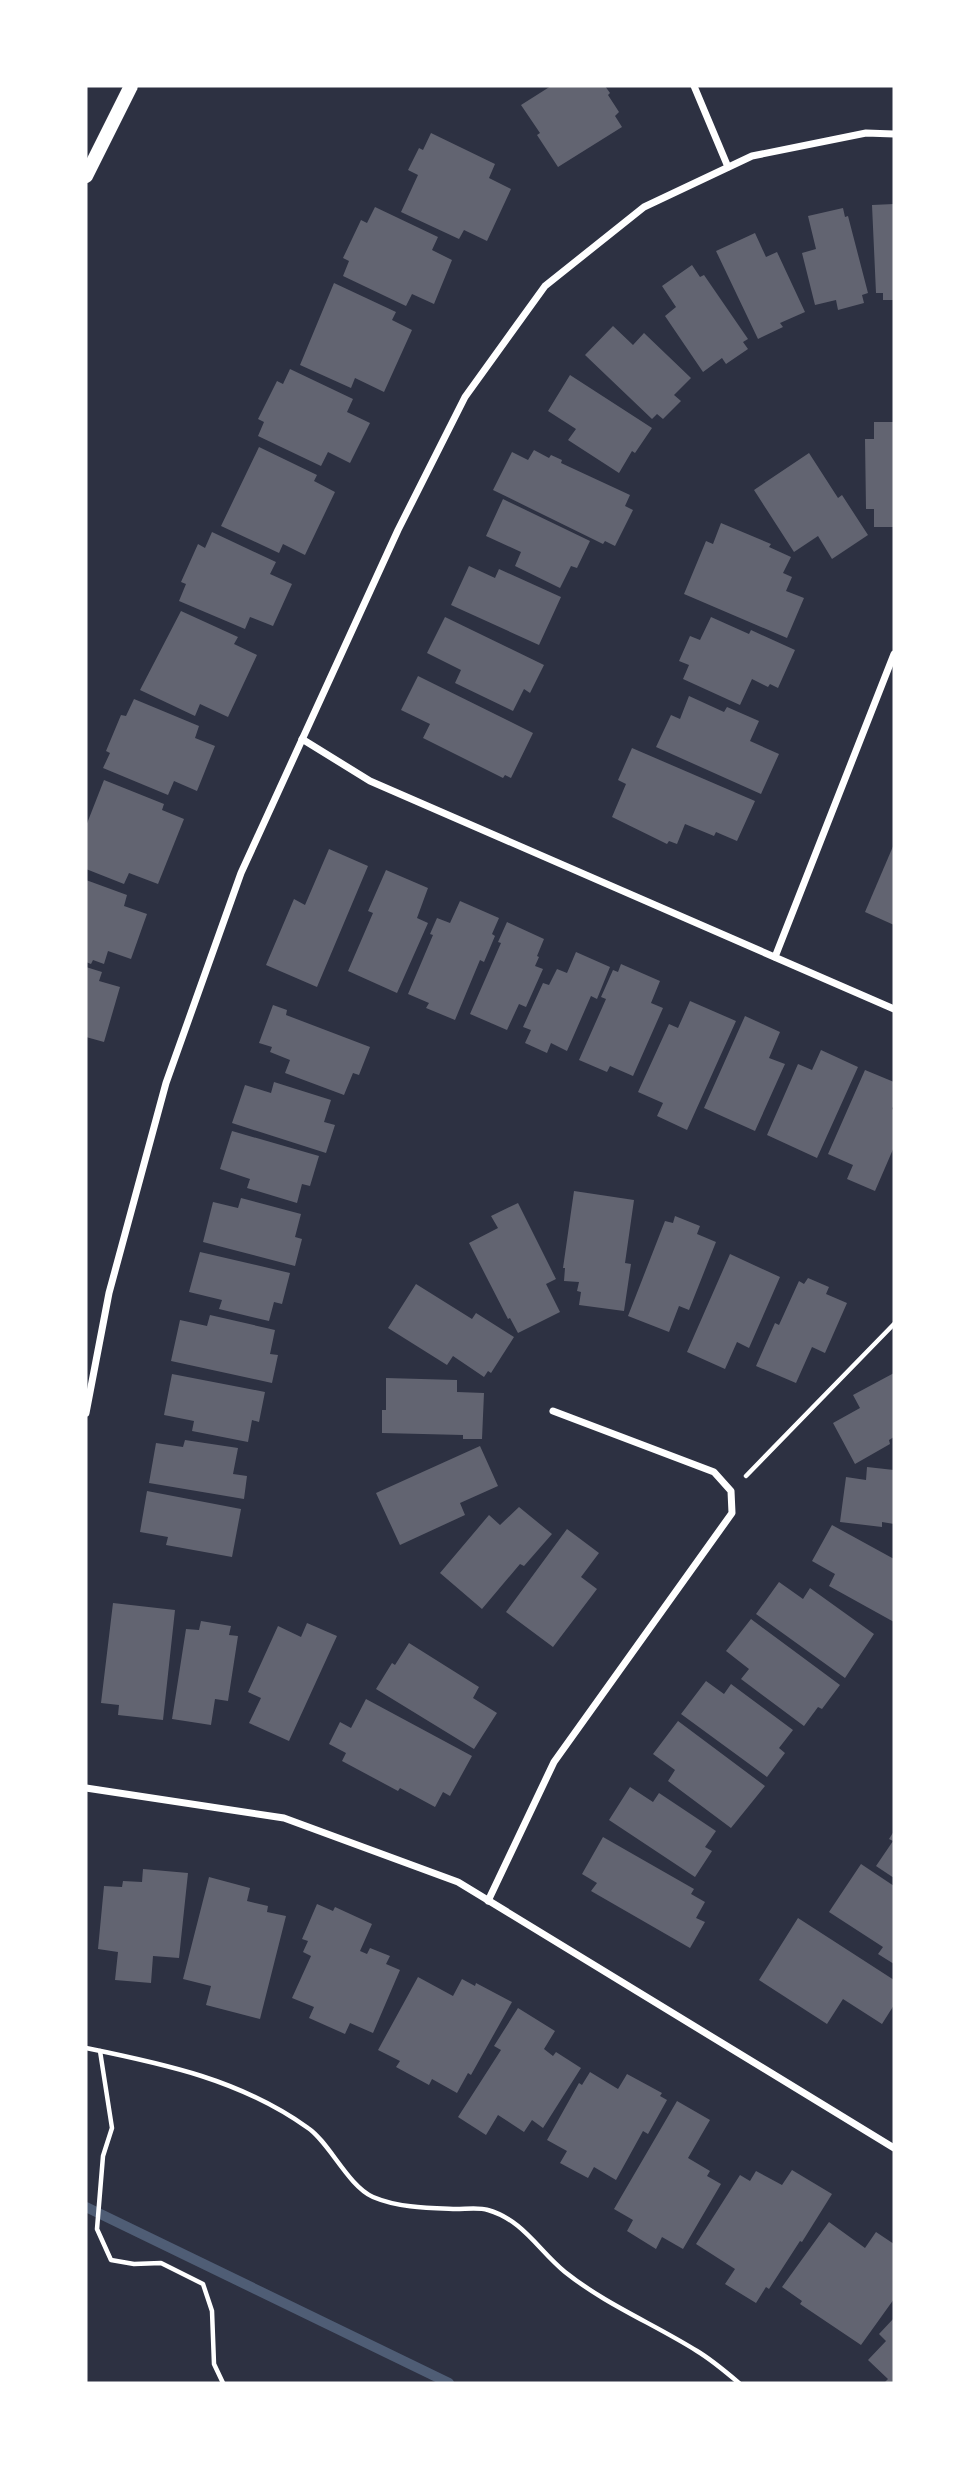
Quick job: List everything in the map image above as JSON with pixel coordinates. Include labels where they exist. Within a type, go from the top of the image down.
[{"type":"main road","points":[[86,176],[131,86]]},
{"type":"street","points":[[694,86],[728,167]]},
{"type":"street","points":[[86,1413],[109,1293],[166,1083],[241,873],[398,530],[465,397],[545,286],[644,206],[752,156],[866,133],[894,134]]},
{"type":"street","points":[[775,957],[894,654]]},
{"type":"street","points":[[302,739],[370,781],[894,1009]]},
{"type":"street","points":[[488,1901],[554,1762],[732,1513],[731,1491],[714,1472],[553,1411]]},
{"type":"street","points":[[86,1788],[284,1818],[458,1882],[894,2146]]},
{"type":"path","points":[[731,1491],[894,1324]]},
{"type":"path","points":[[86,2048],[159,2062],[242,2089],[311,2129],[342,2168],[370,2196],[397,2204],[430,2208],[486,2209],[511,2220],[531,2236],[565,2272],[621,2309],[699,2352],[739,2383]]},
{"type":"path","points":[[100,2051],[112,2128],[103,2156],[97,2229],[111,2260],[134,2264],[161,2263],[203,2284],[212,2311],[214,2364],[223,2383]]},
{"type":"building","points":[[551,86],[605,86],[619,112],[615,116],[622,127],[558,167],[521,105]]},
{"type":"building","points":[[431,133],[495,164],[489,178],[511,189],[487,241],[464,230],[459,239],[401,212],[418,175],[408,170],[419,148],[423,150]]},
{"type":"building","points":[[894,204],[894,300],[883,300],[883,293],[876,293],[872,205]]},
{"type":"building","points":[[375,207],[438,237],[432,250],[452,260],[434,304],[412,294],[406,306],[343,276],[349,261],[343,258],[361,220],[367,223]]},
{"type":"building","points":[[843,208],[845,217],[848,216],[868,293],[862,295],[864,303],[838,310],[836,300],[815,305],[802,253],[816,249],[808,216]]},
{"type":"building","points":[[755,233],[766,257],[777,252],[805,312],[780,323],[783,327],[758,339],[716,251]]},
{"type":"building","points":[[692,265],[700,277],[704,275],[748,339],[743,342],[748,349],[726,364],[722,358],[703,372],[665,316],[676,307],[662,286]]},
{"type":"building","points":[[334,283],[396,312],[392,320],[412,330],[384,392],[355,378],[351,388],[300,365]]},
{"type":"building","points":[[613,326],[633,345],[644,333],[691,378],[674,395],[681,401],[663,419],[657,414],[652,419],[585,355]]},
{"type":"building","points":[[290,369],[353,399],[347,412],[370,423],[350,463],[328,452],[321,466],[258,436],[264,422],[258,419],[277,381],[283,384]]},
{"type":"building","points":[[570,375],[652,428],[635,453],[632,451],[619,473],[568,440],[576,429],[548,411]]},
{"type":"building","points":[[874,422],[894,422],[894,527],[874,527],[874,509],[866,509],[865,439],[874,439]]},
{"type":"building","points":[[259,447],[317,475],[314,481],[335,492],[305,555],[283,544],[279,553],[221,526]]},
{"type":"building","points":[[534,450],[549,458],[551,455],[562,460],[561,463],[630,495],[625,506],[633,510],[615,546],[605,541],[603,544],[493,490],[512,452],[528,460]]},
{"type":"building","points":[[809,453],[838,498],[842,495],[868,535],[832,559],[818,536],[794,552],[754,490]]},
{"type":"building","points":[[503,499],[590,541],[577,568],[571,566],[560,588],[515,566],[521,552],[486,536]]},
{"type":"building","points":[[721,523],[771,544],[769,547],[791,557],[783,573],[792,577],[786,591],[804,598],[787,638],[684,594],[706,541],[713,544]]},
{"type":"building","points":[[212,532],[276,562],[270,574],[292,584],[273,626],[250,617],[245,629],[179,601],[186,584],[181,582],[198,544],[205,548]]},
{"type":"building","points":[[469,566],[495,578],[499,569],[561,597],[539,645],[451,605]]},
{"type":"building","points":[[181,611],[238,637],[234,644],[257,655],[228,717],[200,704],[195,716],[140,690]]},
{"type":"building","points":[[445,617],[544,665],[530,693],[524,689],[513,711],[455,683],[461,670],[427,653]]},
{"type":"building","points":[[711,617],[749,634],[751,630],[795,650],[778,688],[770,684],[768,687],[752,679],[740,705],[683,679],[689,665],[679,661],[690,636],[700,640]]},
{"type":"building","points":[[418,676],[533,733],[511,778],[505,775],[503,778],[423,738],[430,724],[401,710]]},
{"type":"building","points":[[689,696],[724,712],[727,707],[759,721],[750,741],[779,754],[761,794],[656,747],[671,715],[680,719]]},
{"type":"building","points":[[134,699],[199,726],[195,738],[215,746],[197,791],[174,781],[168,795],[103,768],[110,753],[106,751],[121,715],[126,716]]},
{"type":"building","points":[[632,748],[755,801],[737,841],[716,832],[714,836],[685,824],[677,844],[669,841],[667,844],[612,817],[626,784],[618,780]]},
{"type":"building","points":[[104,780],[164,804],[162,810],[184,819],[158,884],[129,873],[124,884],[86,869],[86,826]]},
{"type":"building","points":[[894,844],[894,925],[865,912]]},
{"type":"building","points":[[329,849],[368,866],[317,987],[266,965],[294,899],[305,905]]},
{"type":"building","points":[[386,870],[428,888],[417,918],[428,923],[397,993],[348,971],[373,913],[368,911]]},
{"type":"building","points":[[86,880],[127,895],[124,906],[147,914],[131,959],[108,951],[104,964],[93,960],[91,964],[86,962]]},
{"type":"building","points":[[460,901],[499,918],[484,962],[480,960],[455,1020],[426,1008],[429,1003],[408,994],[433,935],[430,934],[437,918],[450,923]]},
{"type":"building","points":[[507,922],[544,939],[535,966],[543,969],[526,1007],[519,1004],[507,1030],[470,1014],[501,943],[498,942]]},
{"type":"building","points":[[576,952],[610,967],[597,999],[591,996],[567,1051],[551,1043],[547,1053],[525,1043],[531,1030],[523,1027],[543,983],[549,985],[557,969],[567,973]]},
{"type":"building","points":[[621,964],[660,981],[651,1003],[663,1008],[633,1076],[610,1066],[607,1072],[579,1060],[606,999],[601,997],[613,970],[618,972]]},
{"type":"building","points":[[86,967],[102,972],[99,981],[120,987],[104,1042],[86,1037]]},
{"type":"building","points":[[690,1001],[736,1021],[687,1130],[657,1116],[663,1103],[638,1092],[669,1024],[678,1028]]},
{"type":"building","points":[[273,1005],[287,1010],[286,1015],[370,1047],[359,1075],[353,1073],[344,1095],[285,1073],[290,1060],[270,1052],[272,1047],[259,1043]]},
{"type":"building","points":[[745,1016],[780,1032],[769,1058],[785,1064],[755,1131],[704,1108]]},
{"type":"building","points":[[821,1050],[858,1067],[817,1158],[767,1135],[798,1064],[812,1070]]},
{"type":"building","points":[[865,1070],[894,1082],[894,1147],[875,1191],[847,1179],[853,1165],[828,1154]]},
{"type":"building","points":[[274,1082],[331,1100],[324,1122],[335,1125],[326,1153],[232,1123],[245,1085],[271,1093]]},
{"type":"building","points":[[232,1131],[319,1156],[310,1186],[302,1184],[297,1203],[247,1188],[250,1179],[220,1169]]},
{"type":"building","points":[[574,1191],[634,1200],[625,1263],[631,1264],[624,1311],[579,1305],[579,1282],[564,1281],[563,1268]]},
{"type":"building","points":[[241,1198],[301,1214],[295,1237],[302,1239],[295,1266],[203,1242],[213,1202],[238,1208]]},
{"type":"building","points":[[518,1203],[556,1279],[546,1284],[560,1312],[518,1333],[469,1243],[498,1228],[491,1216]]},
{"type":"building","points":[[675,1216],[700,1226],[697,1234],[716,1242],[689,1310],[679,1306],[669,1332],[628,1316],[665,1221],[673,1223]]},
{"type":"building","points":[[200,1252],[290,1273],[282,1304],[274,1302],[269,1321],[219,1309],[222,1300],[189,1292]]},
{"type":"building","points":[[730,1254],[780,1277],[749,1348],[737,1342],[725,1369],[687,1352]]},
{"type":"building","points":[[808,1278],[829,1287],[826,1294],[847,1303],[825,1353],[812,1347],[796,1383],[756,1366],[775,1323],[779,1325],[799,1281],[804,1284]]},
{"type":"building","points":[[416,1284],[472,1319],[476,1313],[514,1337],[491,1373],[488,1371],[484,1377],[453,1356],[447,1365],[388,1328]]},
{"type":"building","points":[[210,1315],[275,1330],[270,1354],[278,1355],[272,1383],[171,1361],[180,1320],[207,1326]]},
{"type":"building","points":[[894,1373],[894,1437],[889,1440],[890,1444],[855,1464],[833,1423],[860,1408],[853,1395]]},
{"type":"building","points":[[172,1374],[265,1392],[259,1422],[252,1420],[248,1442],[192,1431],[194,1421],[164,1415]]},
{"type":"building","points":[[386,1378],[457,1380],[457,1392],[484,1393],[482,1439],[463,1439],[463,1435],[382,1433],[382,1410],[386,1410]]},
{"type":"building","points":[[185,1440],[238,1448],[233,1474],[247,1476],[244,1499],[149,1483],[156,1443],[183,1447]]},
{"type":"building","points":[[480,1446],[498,1486],[460,1503],[465,1515],[400,1545],[376,1493]]},
{"type":"building","points":[[867,1467],[894,1470],[894,1524],[882,1522],[882,1527],[840,1522],[846,1477],[866,1480]]},
{"type":"building","points":[[147,1491],[241,1509],[232,1557],[166,1545],[168,1537],[140,1532]]},
{"type":"building","points":[[519,1507],[552,1534],[524,1566],[520,1564],[482,1609],[440,1573],[489,1515],[500,1525]]},
{"type":"building","points":[[832,1525],[894,1559],[894,1622],[829,1586],[835,1574],[812,1561]]},
{"type":"building","points":[[567,1529],[599,1553],[581,1577],[597,1589],[553,1647],[506,1612]]},
{"type":"building","points":[[779,1582],[803,1599],[810,1588],[874,1634],[845,1678],[756,1614]]},
{"type":"building","points":[[113,1603],[175,1610],[163,1720],[118,1715],[119,1705],[101,1703]]},
{"type":"building","points":[[751,1619],[840,1685],[822,1709],[818,1707],[804,1726],[741,1679],[749,1669],[726,1651]]},
{"type":"building","points":[[201,1621],[231,1626],[229,1635],[238,1636],[228,1701],[215,1699],[211,1725],[172,1719],[186,1629],[199,1630]]},
{"type":"building","points":[[307,1623],[337,1636],[289,1741],[249,1723],[261,1698],[248,1692],[278,1626],[301,1637]]},
{"type":"building","points":[[409,1643],[479,1687],[473,1698],[497,1713],[474,1749],[376,1689],[392,1663],[395,1665]]},
{"type":"building","points":[[706,1681],[724,1694],[731,1684],[793,1730],[779,1748],[785,1753],[767,1777],[681,1714]]},
{"type":"building","points":[[366,1699],[472,1756],[450,1796],[443,1792],[435,1807],[342,1761],[346,1753],[329,1744],[340,1722],[351,1728]]},
{"type":"building","points":[[678,1721],[765,1786],[731,1828],[668,1781],[675,1770],[653,1754]]},
{"type":"building","points":[[630,1787],[653,1802],[659,1793],[716,1831],[705,1847],[712,1851],[695,1877],[609,1820]]},
{"type":"building","points":[[894,1831],[894,1878],[876,1866],[893,1841],[889,1839]]},
{"type":"building","points":[[603,1837],[694,1889],[691,1894],[705,1902],[696,1918],[705,1922],[690,1948],[591,1891],[597,1883],[582,1874]]},
{"type":"building","points":[[861,1864],[894,1886],[894,1964],[878,1954],[883,1947],[829,1912]]},
{"type":"building","points":[[143,1869],[188,1873],[179,1958],[153,1956],[151,1983],[115,1980],[118,1952],[98,1949],[104,1886],[122,1887],[123,1881],[142,1882]]},
{"type":"building","points":[[209,1877],[250,1888],[247,1901],[268,1906],[267,1912],[286,1916],[260,2019],[206,2005],[211,1986],[183,1979]]},
{"type":"building","points":[[317,1904],[333,1911],[335,1907],[372,1924],[360,1951],[367,1954],[370,1948],[390,1956],[386,1964],[400,1970],[373,2033],[350,2023],[345,2034],[309,2018],[314,2007],[292,1998],[311,1956],[303,1952],[308,1941],[302,1939]]},
{"type":"building","points":[[798,1918],[894,1980],[894,2005],[882,2024],[843,1999],[827,2024],[759,1980]]},
{"type":"building","points":[[418,1977],[453,1996],[462,1979],[475,1986],[476,1983],[512,2002],[471,2075],[468,2073],[457,2093],[432,2079],[429,2085],[396,2067],[400,2061],[378,2050]]},
{"type":"building","points":[[518,2008],[555,2031],[544,2049],[553,2056],[556,2052],[581,2068],[543,2128],[532,2120],[524,2132],[498,2115],[486,2135],[458,2117],[501,2050],[494,2046]]},
{"type":"building","points":[[590,2072],[618,2089],[627,2074],[662,2093],[660,2096],[667,2100],[648,2134],[643,2131],[616,2180],[594,2167],[588,2178],[560,2163],[567,2151],[547,2140],[579,2083],[582,2085]]},
{"type":"building","points":[[677,2101],[710,2120],[688,2158],[710,2171],[707,2176],[721,2184],[683,2249],[662,2237],[656,2249],[627,2231],[633,2220],[614,2209]]},
{"type":"building","points":[[792,2170],[832,2194],[802,2242],[800,2241],[769,2289],[766,2287],[756,2303],[725,2284],[735,2269],[696,2244],[740,2175],[750,2181],[756,2171],[782,2185]]},
{"type":"building","points":[[829,2222],[865,2248],[876,2232],[894,2244],[894,2299],[861,2345],[800,2304],[802,2301],[782,2287]]},
{"type":"building","points":[[894,2318],[894,2383],[884,2383],[888,2379],[868,2360],[886,2341],[879,2334]]},
{"type":"waterway","points":[[86,2207],[449,2383]]}]
